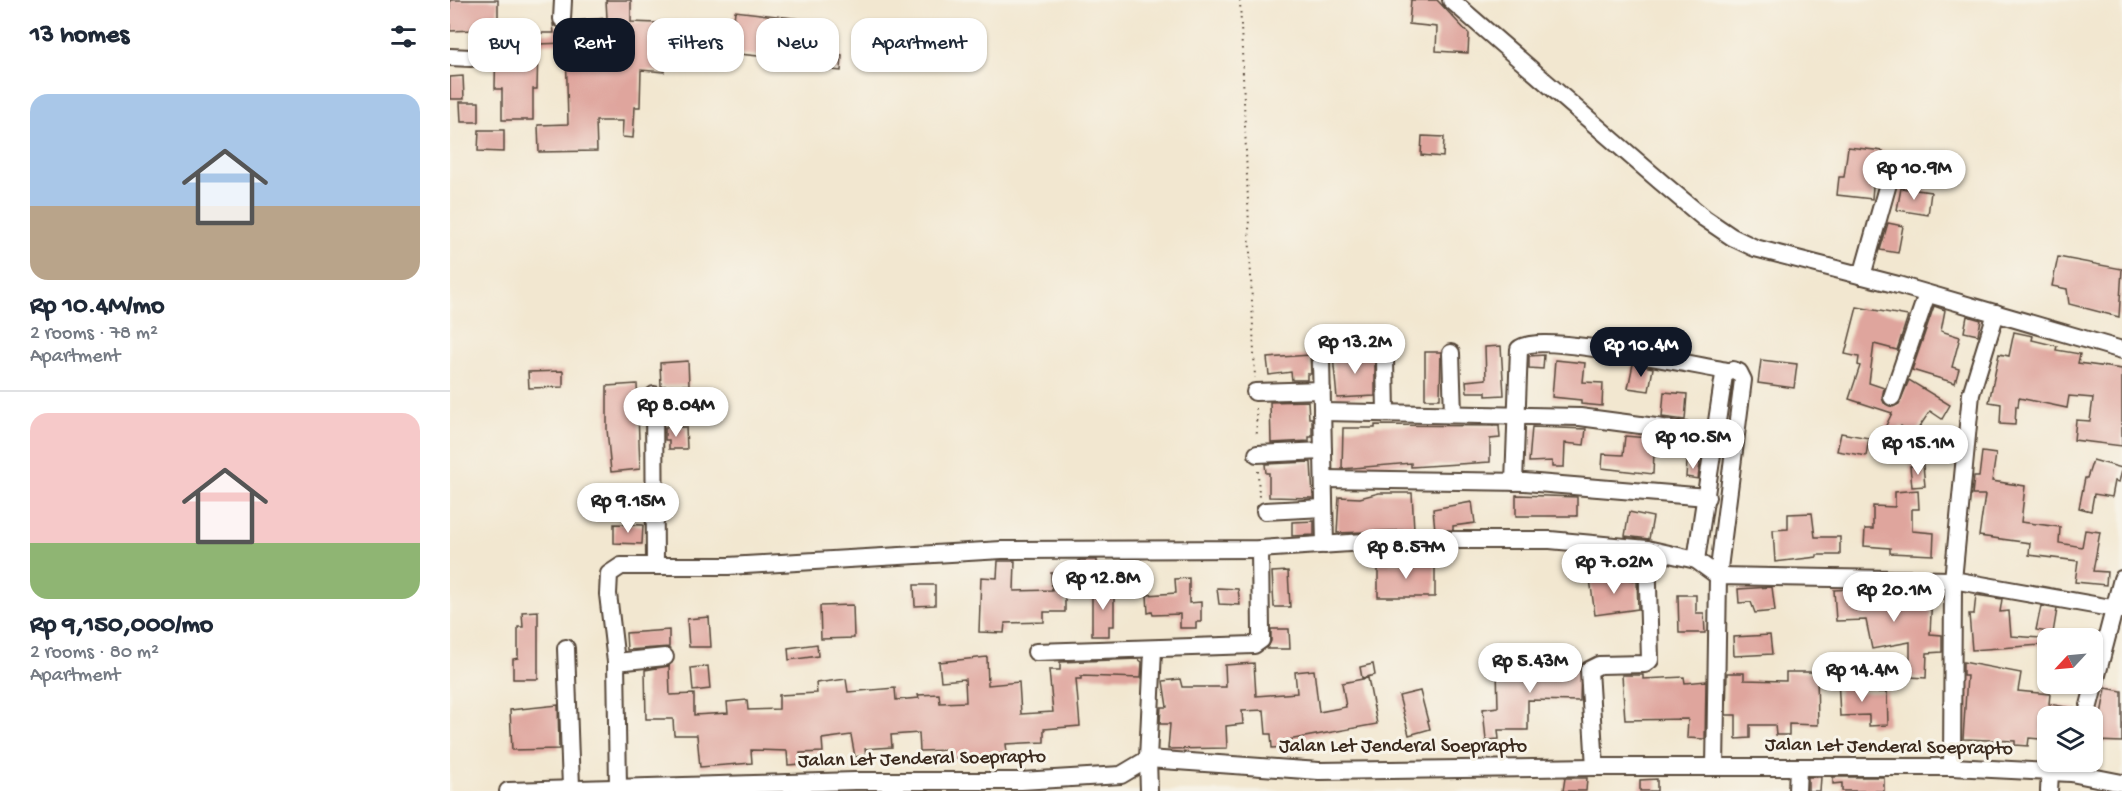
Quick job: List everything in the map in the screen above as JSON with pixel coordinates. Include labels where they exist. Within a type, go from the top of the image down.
[{"type":"street","points":[[562,18],[563,0]]},
{"type":"street","points":[[1451,0],[1661,182],[1722,231],[1755,248],[2122,350]]},
{"type":"street","points":[[450,57],[468,57]]},
{"type":"street","points":[[1862,276],[1891,173]]},
{"type":"street","points":[[1892,397],[1927,294]]},
{"type":"street","points":[[1952,767],[1953,580],[1971,394],[1995,313]]},
{"type":"street","points":[[1514,482],[1519,349],[1528,343],[1583,346],[1738,372],[1743,380],[1718,576],[1715,767]]},
{"type":"street","points":[[1450,353],[1453,414]]},
{"type":"street","points":[[1321,360],[1325,545]]},
{"type":"street","points":[[1385,360],[1386,413]]},
{"type":"street","points":[[1696,560],[1724,375],[1728,371]]},
{"type":"street","points":[[1255,392],[1322,390]]},
{"type":"street","points":[[654,395],[655,566]]},
{"type":"street","points":[[1322,412],[1580,417],[1716,435]]},
{"type":"street","points":[[1257,454],[1323,451]]},
{"type":"street","points":[[1324,479],[1514,482],[1707,497]]},
{"type":"street","points":[[1262,506],[1324,508]]},
{"type":"street","points":[[618,786],[616,662],[608,594],[609,576],[621,566],[728,566],[1002,550],[1260,549],[1395,540],[1538,540],[1647,549],[1696,560],[1718,576],[1953,580],[2119,610]]},
{"type":"street","points":[[1036,652],[1245,648],[1258,643],[1261,633],[1260,549]]},
{"type":"street","points":[[1595,767],[1589,670],[1596,665],[1645,664],[1650,660],[1647,549]]},
{"type":"street","points":[[2089,706],[2119,610],[2122,579]]},
{"type":"street","points":[[566,648],[571,787]]},
{"type":"street","points":[[1149,791],[1148,759],[1153,650]]},
{"type":"street","points":[[616,662],[665,657]]},
{"type":"street","name":"Jalan Let Jenderal Soeprapto","points":[[508,791],[618,786],[1021,781],[1121,775],[1148,759],[1319,771],[1595,767],[1952,767],[2037,771]]},
{"type":"street","points":[[1797,791],[1798,767]]},
{"type":"street","points":[[2049,791],[2050,772]]},
{"type":"street","name":"Jalan Let Jenderal Soeprapto","points":[[2088,772],[2122,783]]},
{"type":"path","points":[[1240,0],[1257,454],[1262,506]]},
{"type":"building","points":[[450,0],[498,0],[498,18],[468,18],[468,30],[450,31]]},
{"type":"building","points":[[606,0],[631,0],[631,18],[607,18]]},
{"type":"building","points":[[1411,0],[1437,0],[1469,34],[1468,53],[1436,51],[1437,27],[1409,24]]},
{"type":"building","points":[[735,11],[793,18],[756,18],[756,56],[744,55],[744,18],[734,18]]},
{"type":"building","points":[[635,22],[647,23],[647,71],[641,70],[640,107],[635,107],[633,138],[622,137],[623,121],[596,121],[597,151],[539,152],[538,125],[568,124],[567,72],[635,72]]},
{"type":"building","points":[[541,33],[553,33],[553,43],[541,44]]},
{"type":"building","points":[[839,55],[842,55],[841,71],[839,71]]},
{"type":"building","points":[[495,72],[537,72],[537,89],[533,89],[533,120],[502,120],[502,89],[495,89]]},
{"type":"building","points":[[463,76],[464,99],[450,99],[450,77]]},
{"type":"building","points":[[460,102],[479,102],[479,122],[461,122]]},
{"type":"building","points":[[479,130],[504,130],[504,152],[478,151]]},
{"type":"building","points":[[1422,136],[1444,137],[1443,157],[1421,155]]},
{"type":"building","points":[[1848,147],[1883,151],[1880,173],[1874,173],[1872,199],[1837,195],[1839,177],[1844,177]]},
{"type":"building","points":[[1901,188],[1931,192],[1928,215],[1897,210]]},
{"type":"building","points":[[1888,223],[1903,226],[1898,253],[1880,250]]},
{"type":"building","points":[[2058,257],[2122,269],[2119,317],[2069,304],[2067,289],[2052,286]]},
{"type":"building","points":[[1934,306],[1945,310],[1941,331],[1960,337],[1952,367],[1959,369],[1955,383],[1912,370]]},
{"type":"building","points":[[1857,307],[1908,316],[1897,350],[1874,344],[1869,383],[1884,388],[1882,398],[1884,403],[1893,407],[1899,404],[1909,380],[1950,405],[1942,419],[1930,411],[1914,435],[1901,426],[1894,440],[1882,434],[1892,413],[1849,399],[1860,366],[1858,365],[1859,357],[1845,354]]},
{"type":"building","points":[[1967,316],[1981,320],[1978,335],[1964,332]]},
{"type":"building","points":[[2014,332],[2033,336],[2032,340],[2057,346],[2056,350],[2080,354],[2078,363],[2122,369],[2122,446],[2074,440],[2076,420],[2090,421],[2093,398],[2069,396],[2067,408],[2019,398],[2015,425],[2000,424],[2001,404],[1989,402],[1999,354],[2009,356]]},
{"type":"building","points":[[1501,346],[1504,395],[1486,396],[1486,392],[1467,392],[1466,381],[1486,379],[1485,347]]},
{"type":"building","points":[[1425,352],[1441,352],[1440,399],[1425,399]]},
{"type":"building","points":[[1375,353],[1375,396],[1337,398],[1333,356]]},
{"type":"building","points":[[1310,355],[1311,374],[1307,374],[1307,380],[1292,380],[1291,372],[1269,375],[1267,358]]},
{"type":"building","points":[[1544,355],[1543,369],[1529,368],[1529,356]]},
{"type":"building","points":[[1555,360],[1585,363],[1583,382],[1603,383],[1602,406],[1581,404],[1581,400],[1552,397]]},
{"type":"building","points":[[1761,360],[1797,364],[1794,388],[1758,383]]},
{"type":"building","points":[[688,361],[689,385],[661,386],[660,363]]},
{"type":"building","points":[[1633,364],[1653,368],[1649,391],[1628,388]]},
{"type":"building","points":[[563,371],[563,387],[529,388],[528,372]]},
{"type":"building","points":[[637,384],[640,469],[611,472],[607,429],[607,386]]},
{"type":"building","points":[[1664,392],[1687,394],[1685,420],[1662,417]]},
{"type":"building","points":[[1308,401],[1309,418],[1312,418],[1312,437],[1309,437],[1309,441],[1271,443],[1270,402]]},
{"type":"building","points":[[1375,425],[1499,426],[1500,438],[1490,439],[1490,462],[1411,467],[1411,463],[1342,469],[1343,428],[1375,428]]},
{"type":"building","points":[[665,427],[686,427],[687,449],[669,449],[669,440],[665,440]]},
{"type":"building","points":[[1532,427],[1586,429],[1584,445],[1565,443],[1564,467],[1552,467],[1552,461],[1529,462]]},
{"type":"building","points":[[1841,433],[1869,438],[1866,456],[1837,451]]},
{"type":"building","points":[[1625,436],[1683,441],[1682,454],[1654,453],[1653,474],[1602,468],[1603,454],[1623,455]]},
{"type":"building","points":[[1982,452],[1996,454],[1992,481],[2025,486],[2021,522],[2060,527],[2059,543],[2082,547],[2085,530],[2100,532],[2093,571],[2107,572],[2106,585],[2075,582],[2078,561],[2029,555],[2030,543],[1979,536],[1985,495],[1972,495],[1974,477],[1979,477]]},
{"type":"building","points":[[2093,460],[2122,468],[2122,471],[2119,482],[2115,481],[2112,497],[2094,494],[2091,511],[2079,508],[2085,478],[2087,478]]},
{"type":"building","points":[[1311,462],[1313,498],[1269,497],[1269,473],[1266,473],[1265,464]]},
{"type":"building","points":[[1687,462],[1700,463],[1698,479],[1686,477]]},
{"type":"building","points":[[1923,465],[1925,486],[1912,487],[1910,466]]},
{"type":"building","points":[[1918,490],[1919,509],[1912,509],[1912,531],[1934,533],[1933,555],[1890,553],[1890,548],[1864,546],[1865,529],[1873,529],[1873,506],[1895,507],[1895,492]]},
{"type":"building","points":[[1379,493],[1412,493],[1414,530],[1337,533],[1339,497],[1360,498]]},
{"type":"building","points":[[1516,495],[1577,497],[1577,516],[1516,516]]},
{"type":"building","points":[[1472,502],[1475,523],[1453,526],[1453,530],[1435,530],[1433,509]]},
{"type":"building","points":[[1629,512],[1653,517],[1649,539],[1625,536]]},
{"type":"building","points":[[1812,513],[1815,537],[1840,537],[1840,555],[1817,555],[1817,557],[1775,562],[1773,530],[1788,529],[1788,514]]},
{"type":"building","points":[[1314,521],[1314,535],[1292,536],[1292,522]]},
{"type":"building","points":[[614,524],[643,525],[642,544],[614,543]]},
{"type":"building","points":[[1079,560],[1097,560],[1097,571],[1079,571]]},
{"type":"building","points":[[998,561],[1015,561],[1014,591],[1052,590],[1051,573],[1065,572],[1065,612],[1044,612],[1044,622],[1005,623],[1004,633],[979,632],[981,577],[997,578]]},
{"type":"building","points":[[1378,563],[1435,563],[1435,597],[1378,597]]},
{"type":"building","points":[[1288,571],[1290,607],[1274,607],[1272,572]]},
{"type":"building","points":[[1610,576],[1637,581],[1638,609],[1595,615],[1590,579]]},
{"type":"building","points":[[1189,578],[1189,603],[1201,602],[1201,622],[1196,622],[1196,628],[1180,628],[1180,614],[1153,615],[1152,612],[1148,613],[1147,595],[1176,593],[1175,579]]},
{"type":"building","points":[[914,585],[935,585],[935,605],[915,606]]},
{"type":"building","points":[[1772,587],[1775,611],[1755,613],[1751,602],[1739,603],[1738,589]]},
{"type":"building","points":[[1092,588],[1114,588],[1114,626],[1109,626],[1109,636],[1092,636]]},
{"type":"building","points":[[1217,588],[1238,589],[1240,605],[1219,604]]},
{"type":"building","points":[[1852,589],[1853,600],[1893,592],[1893,589],[1906,590],[1906,593],[1932,594],[1930,634],[1942,635],[1942,652],[1927,653],[1926,678],[1910,677],[1910,642],[1872,649],[1866,620],[1836,621],[1834,590]]},
{"type":"building","points":[[1678,595],[1696,595],[1696,613],[1704,613],[1705,633],[1679,633]]},
{"type":"building","points":[[1976,595],[2002,599],[2000,612],[2009,611],[2011,636],[2037,638],[2037,645],[1972,650],[1969,614],[1974,614]]},
{"type":"building","points":[[853,605],[854,638],[821,639],[820,606]]},
{"type":"building","points":[[2041,606],[2057,609],[2054,628],[2037,628],[2036,630]]},
{"type":"building","points":[[538,611],[538,679],[513,679],[513,659],[518,658],[518,627],[523,627],[522,612]]},
{"type":"building","points":[[709,617],[711,647],[689,647],[687,619]]},
{"type":"building","points":[[1271,629],[1289,629],[1290,649],[1267,649],[1271,641]]},
{"type":"building","points":[[669,630],[669,647],[627,650],[626,633]]},
{"type":"building","points":[[1770,635],[1772,654],[1734,656],[1733,637]]},
{"type":"building","points":[[817,644],[818,656],[789,660],[788,648]]},
{"type":"building","points":[[987,657],[988,685],[1019,682],[1021,714],[1053,712],[1049,670],[1060,670],[1060,662],[1138,659],[1142,662],[1141,678],[1081,676],[1081,679],[1076,679],[1080,726],[1044,729],[1044,742],[1006,744],[1007,753],[951,759],[950,750],[920,751],[919,733],[891,735],[892,747],[865,749],[866,755],[855,757],[851,735],[822,739],[823,752],[800,753],[801,764],[788,765],[787,751],[751,750],[752,763],[700,767],[697,735],[674,735],[673,719],[646,719],[645,670],[669,666],[670,695],[694,694],[694,715],[728,713],[727,702],[747,700],[748,710],[779,709],[779,695],[817,693],[816,683],[846,679],[848,692],[895,688],[896,700],[919,698],[918,695],[939,694],[940,703],[966,702],[965,679],[941,681],[939,662]]},
{"type":"building","points":[[1541,661],[1581,662],[1580,701],[1528,700],[1528,730],[1498,730],[1499,739],[1486,740],[1483,709],[1498,707],[1497,671],[1541,670]]},
{"type":"building","points":[[1963,662],[2021,673],[2018,691],[2050,694],[2049,704],[2060,706],[2037,706],[2037,739],[2029,738],[2028,746],[2015,745],[2015,741],[1963,739],[1967,676],[1963,676]]},
{"type":"building","points":[[1254,663],[1256,696],[1297,693],[1295,672],[1314,670],[1319,712],[1346,707],[1342,683],[1368,678],[1377,724],[1283,741],[1283,747],[1272,748],[1271,734],[1266,734],[1264,710],[1242,711],[1243,724],[1226,726],[1227,748],[1168,749],[1170,724],[1160,724],[1161,707],[1167,707],[1163,681],[1180,679],[1182,687],[1226,687],[1225,665]]},
{"type":"building","points":[[1373,664],[1375,675],[1362,678],[1360,667]]},
{"type":"building","points":[[708,666],[710,689],[693,691],[691,668]]},
{"type":"building","points":[[1786,672],[1817,672],[1818,725],[1789,724],[1789,735],[1776,735],[1775,725],[1750,725],[1750,738],[1736,739],[1736,715],[1726,715],[1727,673],[1744,673],[1744,680],[1786,681]]},
{"type":"building","points":[[1622,675],[1643,675],[1643,679],[1684,677],[1685,683],[1706,681],[1705,739],[1687,738],[1688,719],[1625,720]]},
{"type":"building","points":[[1857,677],[1858,693],[1887,692],[1888,725],[1869,726],[1869,715],[1840,716],[1838,678]]},
{"type":"building","points":[[2106,688],[2122,691],[2122,742],[2103,741],[2103,706]]},
{"type":"building","points":[[1420,691],[1430,729],[1409,735],[1399,696]]},
{"type":"building","points":[[558,705],[559,749],[512,750],[510,710]]},
{"type":"building","points":[[1808,777],[1821,777],[1820,791],[1808,791]]},
{"type":"building","points":[[1833,777],[1884,777],[1884,791],[1842,791],[1842,783],[1833,784]]},
{"type":"building","points":[[1565,778],[1587,778],[1586,791],[1563,791]]},
{"type":"building","points":[[1657,779],[1657,791],[1640,791],[1640,780]]}]
